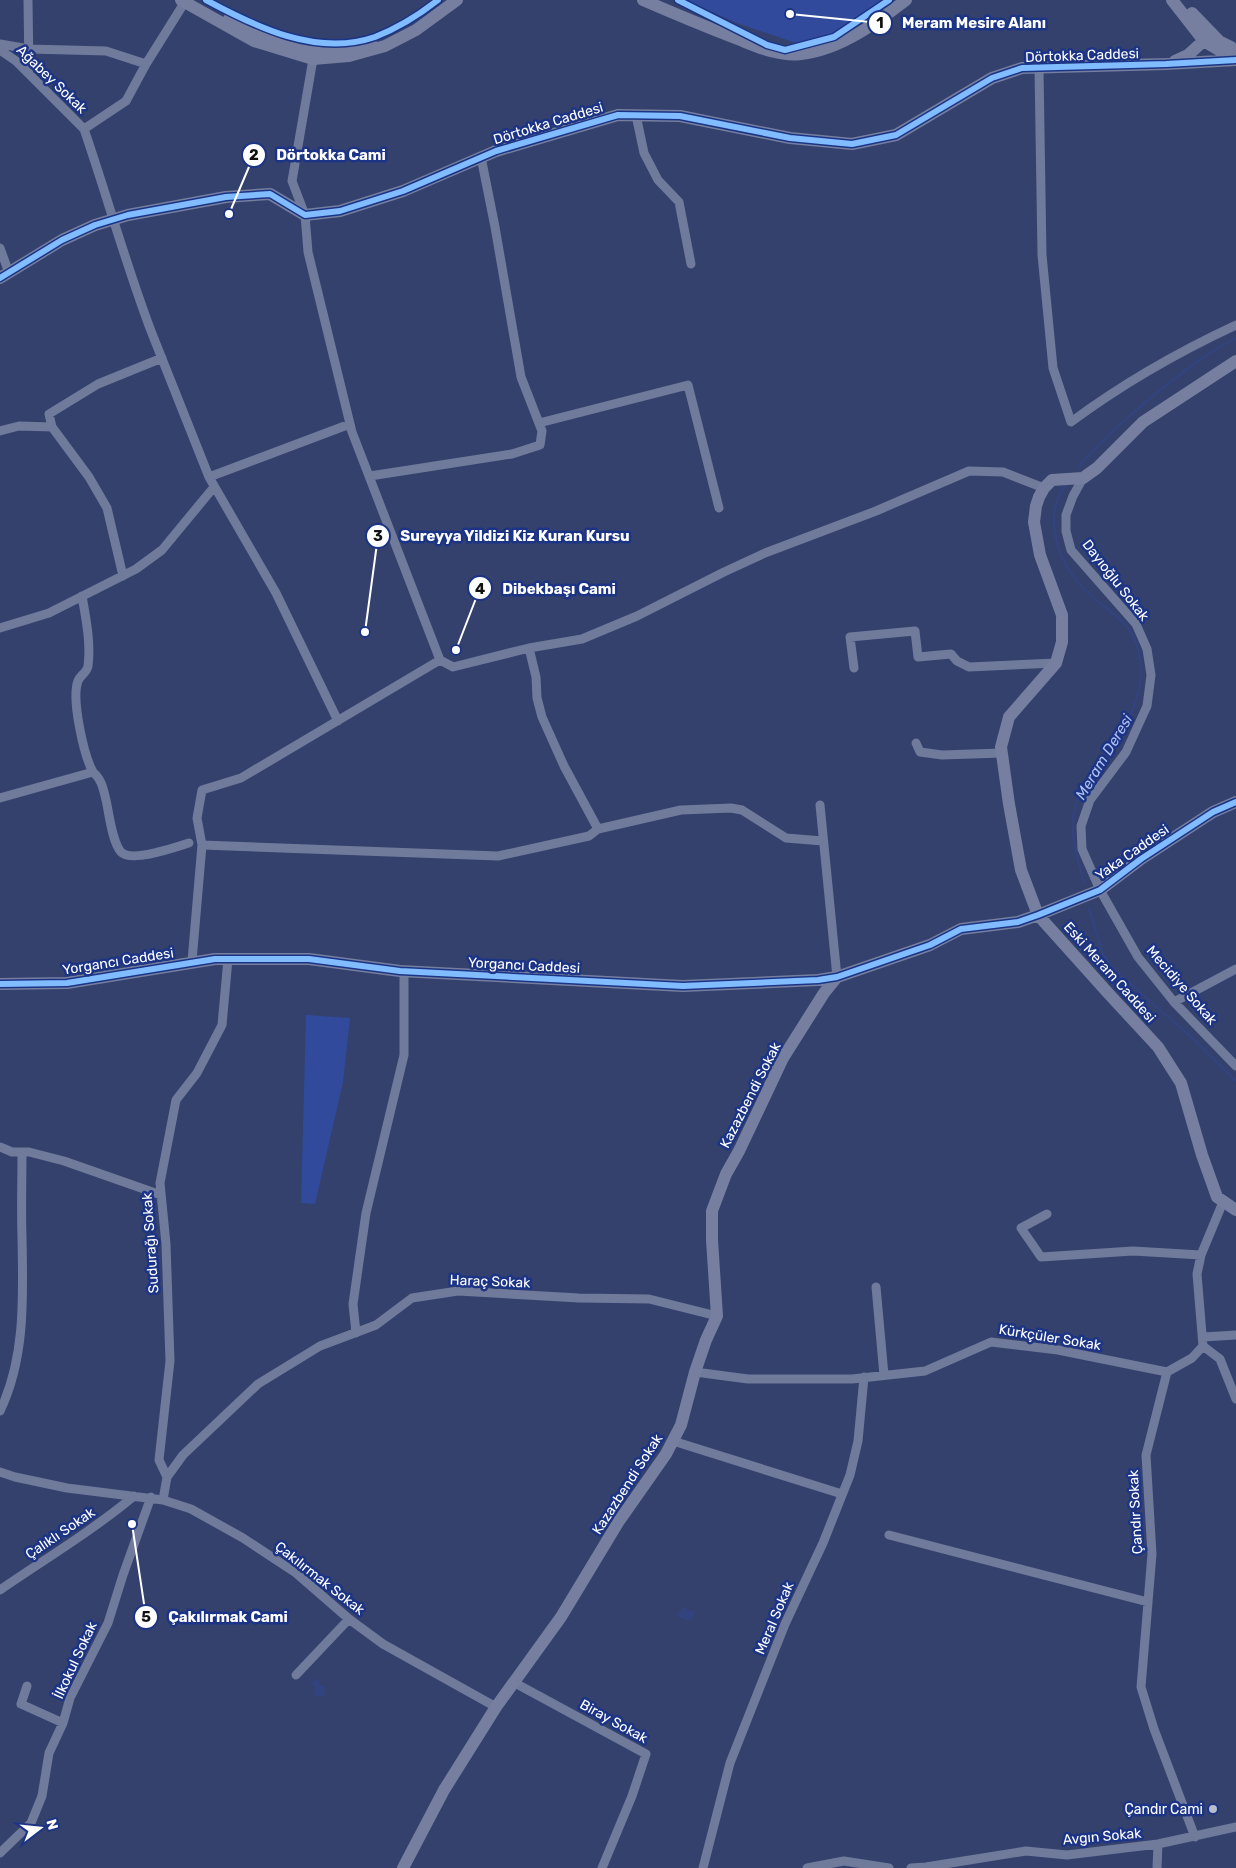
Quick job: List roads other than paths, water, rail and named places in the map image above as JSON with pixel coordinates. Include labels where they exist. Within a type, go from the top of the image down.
[{"type":"street","points":[[28,0],[29,73]]},
{"type":"street","points":[[186,1],[282,42],[312,49],[372,43],[414,23],[446,0]]},
{"type":"street","points":[[186,1],[254,41],[313,59],[349,56],[385,46],[416,30],[457,0]]},
{"type":"street","points":[[643,0],[702,26],[770,52],[800,54],[818,51],[842,43],[906,0]]},
{"type":"street","points":[[657,0],[775,50],[800,52],[823,48],[890,8],[899,0]]},
{"type":"street","points":[[1172,0],[1224,53],[1236,59]]},
{"type":"street","points":[[1183,0],[1208,37],[1236,49]]},
{"type":"street","points":[[186,1],[146,64],[126,101],[84,129],[104,188],[112,220],[162,358],[209,477],[276,593],[338,720]]},
{"type":"street","name":"Dörtokka Caddesi","points":[[1166,64],[1188,55],[1208,37]]},
{"type":"street","points":[[0,44],[29,50],[106,51],[146,64]]},
{"type":"street","name":"Ağabey Sokak","points":[[0,50],[29,73],[84,129]]},
{"type":"street","points":[[313,59],[292,181],[305,214],[308,252],[350,424],[440,660],[453,667],[529,648],[582,639],[636,616],[765,553],[876,511],[969,471],[1003,472],[1044,488],[1052,480],[1083,478],[1097,468],[1143,422],[1236,361]]},
{"type":"street","name":"Dörtokka Caddesi","points":[[305,214],[340,211],[403,191],[496,151],[618,115],[680,116],[790,138],[852,144],[896,135],[992,78],[1022,68],[1166,64],[1236,59]]},
{"type":"street","points":[[1039,69],[1042,255],[1052,368],[1071,422],[1097,402],[1188,348],[1236,325]]},
{"type":"street","points":[[636,115],[644,153],[658,180],[679,202],[691,264]]},
{"type":"street","points":[[370,476],[512,454],[540,445],[542,430],[521,377],[481,157]]},
{"type":"street","points":[[0,248],[5,276],[62,240],[95,225],[128,215],[226,197],[270,194],[305,214]]},
{"type":"street","points":[[123,576],[107,508],[89,477],[52,427],[49,414],[98,384],[162,358]]},
{"type":"street","points":[[539,423],[688,385],[719,508]]},
{"type":"street","points":[[209,477],[350,424]]},
{"type":"street","points":[[0,431],[19,426],[52,427]]},
{"type":"street","name":"Dayıoğlu Sokak","points":[[1083,478],[1073,496],[1066,515],[1066,531],[1072,550],[1136,624],[1147,649],[1151,675],[1147,706],[1126,752],[1090,800],[1081,826],[1082,849],[1100,890]]},
{"type":"street","points":[[0,628],[49,613],[136,569],[162,550],[214,487]]},
{"type":"street","name":"Eski Meram Caddesi","points":[[1044,488],[1036,506],[1034,522],[1040,555],[1062,616],[1062,642],[1056,663],[1009,717],[1001,747],[1008,804],[1021,870],[1038,915],[1158,1047],[1181,1083],[1211,1184],[1217,1198],[1236,1210]]},
{"type":"street","points":[[82,596],[89,644],[88,669],[78,681],[77,696],[81,740],[89,764],[101,780],[114,838],[120,852],[126,856],[133,856],[164,851],[189,843]]},
{"type":"street","points":[[854,668],[850,636],[915,631],[918,657],[951,654],[968,667],[1056,663]]},
{"type":"street","points":[[529,648],[536,677],[537,698],[542,717],[564,766],[598,829]]},
{"type":"street","points":[[192,962],[202,845],[197,818],[202,790],[241,778],[440,660]]},
{"type":"street","points":[[916,743],[920,752],[942,755],[1002,753]]},
{"type":"street","points":[[0,798],[94,772]]},
{"type":"street","name":"Yaka Caddesi","points":[[1038,915],[1100,890],[1141,859],[1213,812],[1236,802]]},
{"type":"street","points":[[820,805],[837,977]]},
{"type":"street","points":[[202,845],[498,856],[590,836],[598,829],[681,810],[731,808],[742,810],[786,838],[823,842]]},
{"type":"street","name":"Mecidiye Sokak","points":[[1100,890],[1138,957],[1174,1002],[1236,1066]]},
{"type":"street","name":"Yorgancı Caddesi","points":[[0,984],[67,983],[192,962],[228,959],[309,959],[404,971],[683,986],[818,980],[837,977],[930,945],[961,930],[1018,922],[1038,915]]},
{"type":"street","name":"Sudurağı Sokak","points":[[167,1477],[159,1460],[170,1361],[166,1244],[160,1183],[176,1100],[197,1072],[222,1025],[228,959]]},
{"type":"street","points":[[1174,1002],[1236,968]]},
{"type":"street","points":[[356,1332],[354,1304],[366,1214],[404,1055],[404,971]]},
{"type":"street","name":"Kazazbendi Sokak","points":[[403,1868],[444,1790],[496,1707],[561,1617],[619,1521],[666,1454],[681,1425],[695,1372],[717,1316],[712,1210],[726,1174],[739,1151],[783,1058],[824,993],[837,977]]},
{"type":"street","points":[[0,1147],[12,1152],[29,1152],[64,1161],[161,1196]]},
{"type":"street","points":[[0,1411],[14,1372],[20,1339],[22,1294],[22,1152]]},
{"type":"street","points":[[1167,1372],[1192,1358],[1203,1346],[1198,1274],[1201,1255],[1223,1202]]},
{"type":"street","points":[[1047,1214],[1021,1228],[1041,1257],[1133,1251],[1201,1255]]},
{"type":"street","points":[[876,1287],[884,1375]]},
{"type":"street","name":"Haraç Sokak","points":[[163,1500],[167,1477],[183,1455],[258,1384],[320,1346],[376,1325],[412,1298],[458,1291],[579,1298],[649,1299],[717,1316]]},
{"type":"street","points":[[1203,1336],[1236,1335]]},
{"type":"street","name":"Kürkçüler Sokak","points":[[695,1372],[748,1379],[864,1378],[925,1371],[991,1342],[1058,1350],[1167,1372]]},
{"type":"street","points":[[1203,1346],[1220,1359],[1236,1399]]},
{"type":"street","name":"Çandır Sokak","points":[[1167,1372],[1146,1455],[1152,1554],[1141,1686],[1154,1729],[1195,1837]]},
{"type":"street","name":"Meral Sokak","points":[[703,1868],[730,1763],[785,1624],[823,1543],[850,1475],[858,1441],[864,1378]]},
{"type":"street","points":[[673,1441],[842,1494]]},
{"type":"street","name":"Çakılırmak Sokak","points":[[0,1472],[68,1488],[163,1500],[191,1509],[243,1538],[296,1573],[349,1619],[383,1644],[496,1707]]},
{"type":"street","name":"Çalıklı Sokak","points":[[0,1590],[74,1541],[134,1496]]},
{"type":"street","name":"İlkokul Sokak","points":[[0,1853],[31,1823],[42,1796],[49,1753],[63,1723],[70,1698],[108,1623],[151,1498]]},
{"type":"street","points":[[889,1535],[1148,1602]]},
{"type":"street","points":[[296,1675],[349,1619]]},
{"type":"street","name":"Biray Sokak","points":[[515,1683],[646,1754],[632,1796],[602,1868]]},
{"type":"street","points":[[27,1686],[21,1704],[63,1723]]},
{"type":"street","name":"Avgın Sokak","points":[[911,1868],[926,1868],[1026,1850],[1067,1855],[1158,1844],[1236,1827]]},
{"type":"street","points":[[1157,1868],[1158,1844]]},
{"type":"street","points":[[807,1868],[844,1861],[888,1868]]},
{"type":"waterway","name":"Meram Deresi","points":[[1079,466],[1111,433],[1169,383],[1201,359],[1236,338]]},
{"type":"waterway","name":"Meram Deresi","points":[[1066,484],[1059,497],[1055,511],[1054,525],[1061,553],[1075,579],[1127,626],[1137,646],[1141,673],[1136,701],[1124,727],[1084,786],[1074,812],[1074,839],[1084,883]]},
{"type":"waterway","name":"Meram Deresi","points":[[1089,908],[1103,954],[1112,968],[1190,1036],[1236,1081]]},
{"type":"place","name":"Meram Mesire Alanı","points":[[790,14]]},
{"type":"place","name":"Dörtokka Cami","points":[[229,214]]},
{"type":"place","name":"Sureyya Yildizi Kiz Kuran Kursu","points":[[365,632]]},
{"type":"place","name":"Dibekbaşı Cami","points":[[456,650]]},
{"type":"place","name":"Çakılırmak Cami","points":[[132,1524]]},
{"type":"place","name":"Çandır Cami","points":[[1213,1809]]}]
